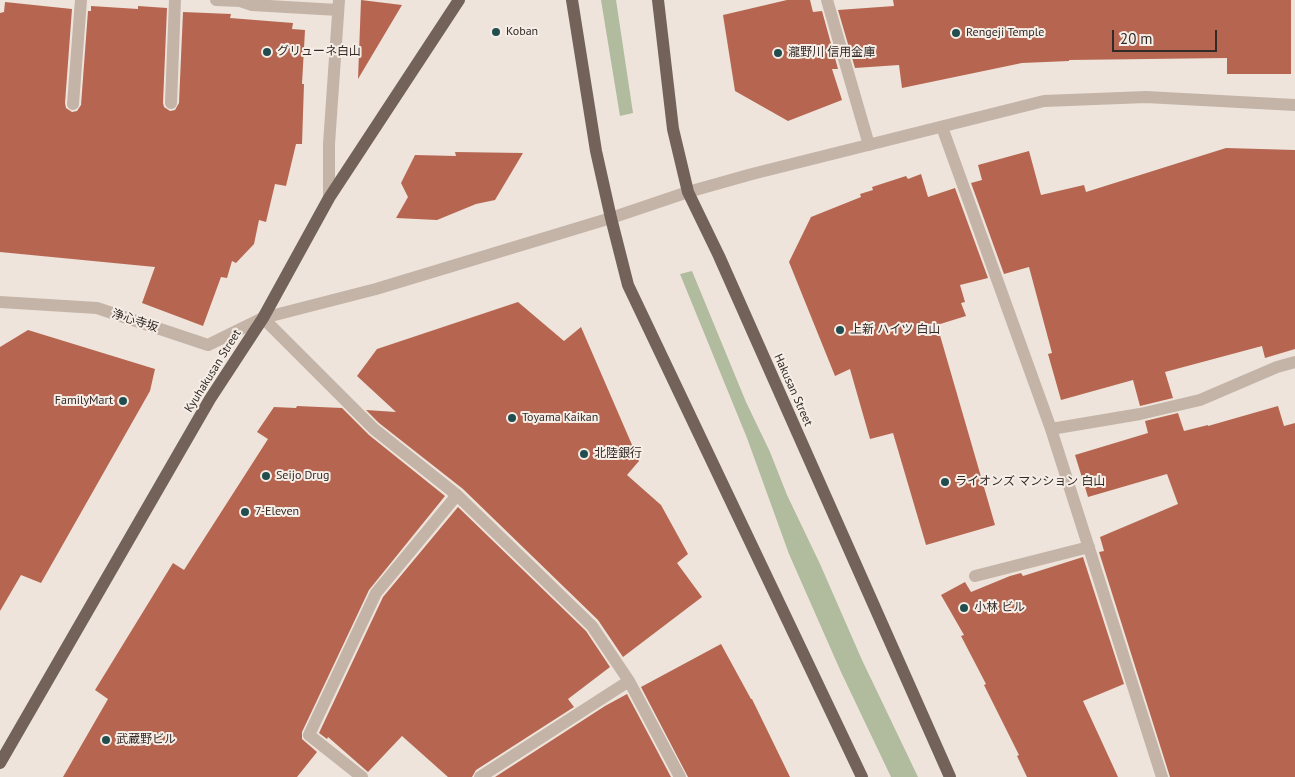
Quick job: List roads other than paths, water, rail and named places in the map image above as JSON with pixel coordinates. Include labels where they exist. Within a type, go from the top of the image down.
[{"type":"main road","name":"Kyuhakusan Street","points":[[0,763],[210,399],[263,318],[329,198],[459,0]]},
{"type":"main road","points":[[572,0],[596,151],[628,284],[862,777]]},
{"type":"main road","name":"Hakusan Street","points":[[658,0],[674,129],[688,192],[719,256],[865,589],[950,777]]},
{"type":"street","points":[[72,104],[81,0]]},
{"type":"street","points":[[171,103],[175,0]]},
{"type":"street","points":[[216,0],[240,1],[252,5],[338,5],[329,144],[329,198]]},
{"type":"street","points":[[827,0],[868,145]]},
{"type":"street","name":"浄心寺坂","points":[[0,302],[97,308],[208,346],[263,318],[376,289],[611,218],[688,192],[752,174],[1044,101],[1146,96],[1295,105]]},
{"type":"street","points":[[942,127],[1050,429],[1162,777]]},
{"type":"street","points":[[263,318],[374,429],[457,495],[592,626],[629,681],[680,777]]},
{"type":"street","points":[[1050,429],[1140,414],[1200,400],[1277,367],[1295,362]]},
{"type":"street","points":[[362,777],[309,735],[376,593],[457,495]]},
{"type":"street","points":[[975,576],[1089,547]]},
{"type":"street","points":[[480,777],[629,681]]},
{"type":"place","name":"Koban","points":[[496,32]]},
{"type":"place","name":"Rengeji Temple","points":[[956,33]]},
{"type":"place","name":"グリューネ白山","points":[[267,52]]},
{"type":"place","name":"瀧野川 信用金庫","points":[[778,53]]},
{"type":"place","name":"上新 ハイツ 白山","points":[[840,330]]},
{"type":"place","name":"FamilyMart","points":[[123,401]]},
{"type":"place","name":"Toyama Kaikan","points":[[512,418]]},
{"type":"place","name":"北陸銀行","points":[[584,454]]},
{"type":"place","name":"Seijo Drug","points":[[266,476]]},
{"type":"place","name":"ライオンズ マンション 白山","points":[[945,482]]},
{"type":"place","name":"7-Eleven","points":[[245,512]]},
{"type":"place","name":"小林 ビル","points":[[964,608]]},
{"type":"place","name":"武蔵野ビル","points":[[106,740]]}]
